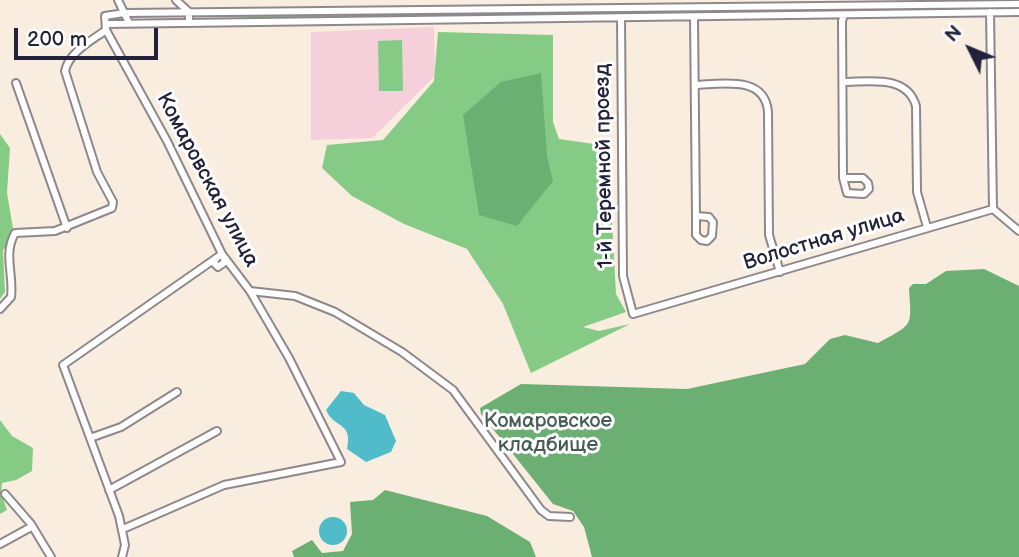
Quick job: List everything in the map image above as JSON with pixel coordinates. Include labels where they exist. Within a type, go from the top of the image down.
[{"type":"street","points":[[118,0],[129,23]]},
{"type":"street","points":[[176,0],[189,12],[189,23]]},
{"type":"street","points":[[405,0],[405,10]]},
{"type":"street","points":[[817,0],[824,6]]},
{"type":"street","points":[[857,10],[864,0]]},
{"type":"street","points":[[0,309],[11,297],[10,241],[15,233],[67,228],[112,208],[113,202],[97,172],[65,71],[67,62],[76,52],[106,27],[129,23],[844,15],[857,10],[1008,2],[1019,4]]},
{"type":"street","points":[[124,13],[635,4],[1019,12]]},
{"type":"street","points":[[340,11],[340,20]]},
{"type":"street","points":[[989,12],[993,209],[1019,231]]},
{"type":"street","name":"Комаровская улица","points":[[122,529],[224,485],[341,462],[289,358],[250,291],[220,256],[167,141],[106,27],[104,16],[124,13]]},
{"type":"street","points":[[843,178],[844,15]]},
{"type":"street","name":"1-й Теремной проезд","points":[[621,17],[623,276],[633,314]]},
{"type":"street","points":[[694,17],[696,215]]},
{"type":"street","points":[[843,82],[893,83],[902,86],[912,97],[916,106],[917,192],[927,227]]},
{"type":"street","points":[[16,83],[67,228]]},
{"type":"street","points":[[695,85],[744,84],[753,87],[764,97],[768,112],[769,235],[780,272]]},
{"type":"street","name":"Волостная улица","points":[[633,314],[993,209]]},
{"type":"street","points":[[122,557],[125,545],[122,529],[62,365],[220,256]]},
{"type":"street","points":[[250,291],[295,296],[335,312],[402,352],[462,400],[541,510],[549,516],[570,517]]},
{"type":"street","points":[[90,438],[121,428],[177,392]]},
{"type":"street","points":[[108,490],[217,431]]},
{"type":"street","points":[[5,494],[32,527],[51,557]]},
{"type":"street","points":[[0,544],[32,527]]},
{"type":"shaded area","points":[[434,27],[435,76],[372,138],[311,140],[311,32]]},
{"type":"green space","points":[[835,9],[835,12],[659,15],[659,12]]},
{"type":"green space","points":[[617,12],[617,15],[427,17],[427,14]]},
{"type":"green space","points":[[196,16],[331,16],[330,18],[195,17]]},
{"type":"green space","points":[[438,32],[553,35],[553,122],[559,139],[608,146],[616,294],[626,312],[583,327],[599,331],[630,324],[531,373],[503,304],[467,249],[404,224],[352,196],[322,168],[327,145],[383,140],[434,81]]},
{"type":"green space","points":[[402,40],[403,91],[379,91],[378,41]]},
{"type":"green space","points":[[541,73],[547,156],[553,181],[517,226],[479,215],[463,115],[501,82]]},
{"type":"green space","points":[[0,134],[10,148],[7,193],[15,240],[3,250],[5,292],[0,299]]},
{"type":"green space","name":"Комаровское кладбище","points":[[984,269],[1019,286],[1019,557],[592,557],[584,527],[573,511],[553,504],[481,414],[480,408],[521,384],[687,389],[805,364],[830,339],[845,335],[878,343],[908,323],[909,288],[913,284],[926,284],[946,271]]},
{"type":"green space","points":[[0,420],[12,436],[33,448],[32,471],[16,480],[2,483],[1,493],[7,510],[0,514]]},
{"type":"green space","points":[[385,490],[487,516],[530,542],[536,557],[294,557],[292,551],[312,540],[322,553],[343,551],[352,534],[350,502],[373,500]]},
{"type":"water","points":[[341,391],[354,393],[364,405],[385,415],[396,441],[391,452],[366,462],[347,449],[345,429],[329,416],[326,410]]},
{"type":"water","points":[[333,517],[343,521],[347,531],[343,541],[333,545],[323,541],[319,531],[323,521]]}]
